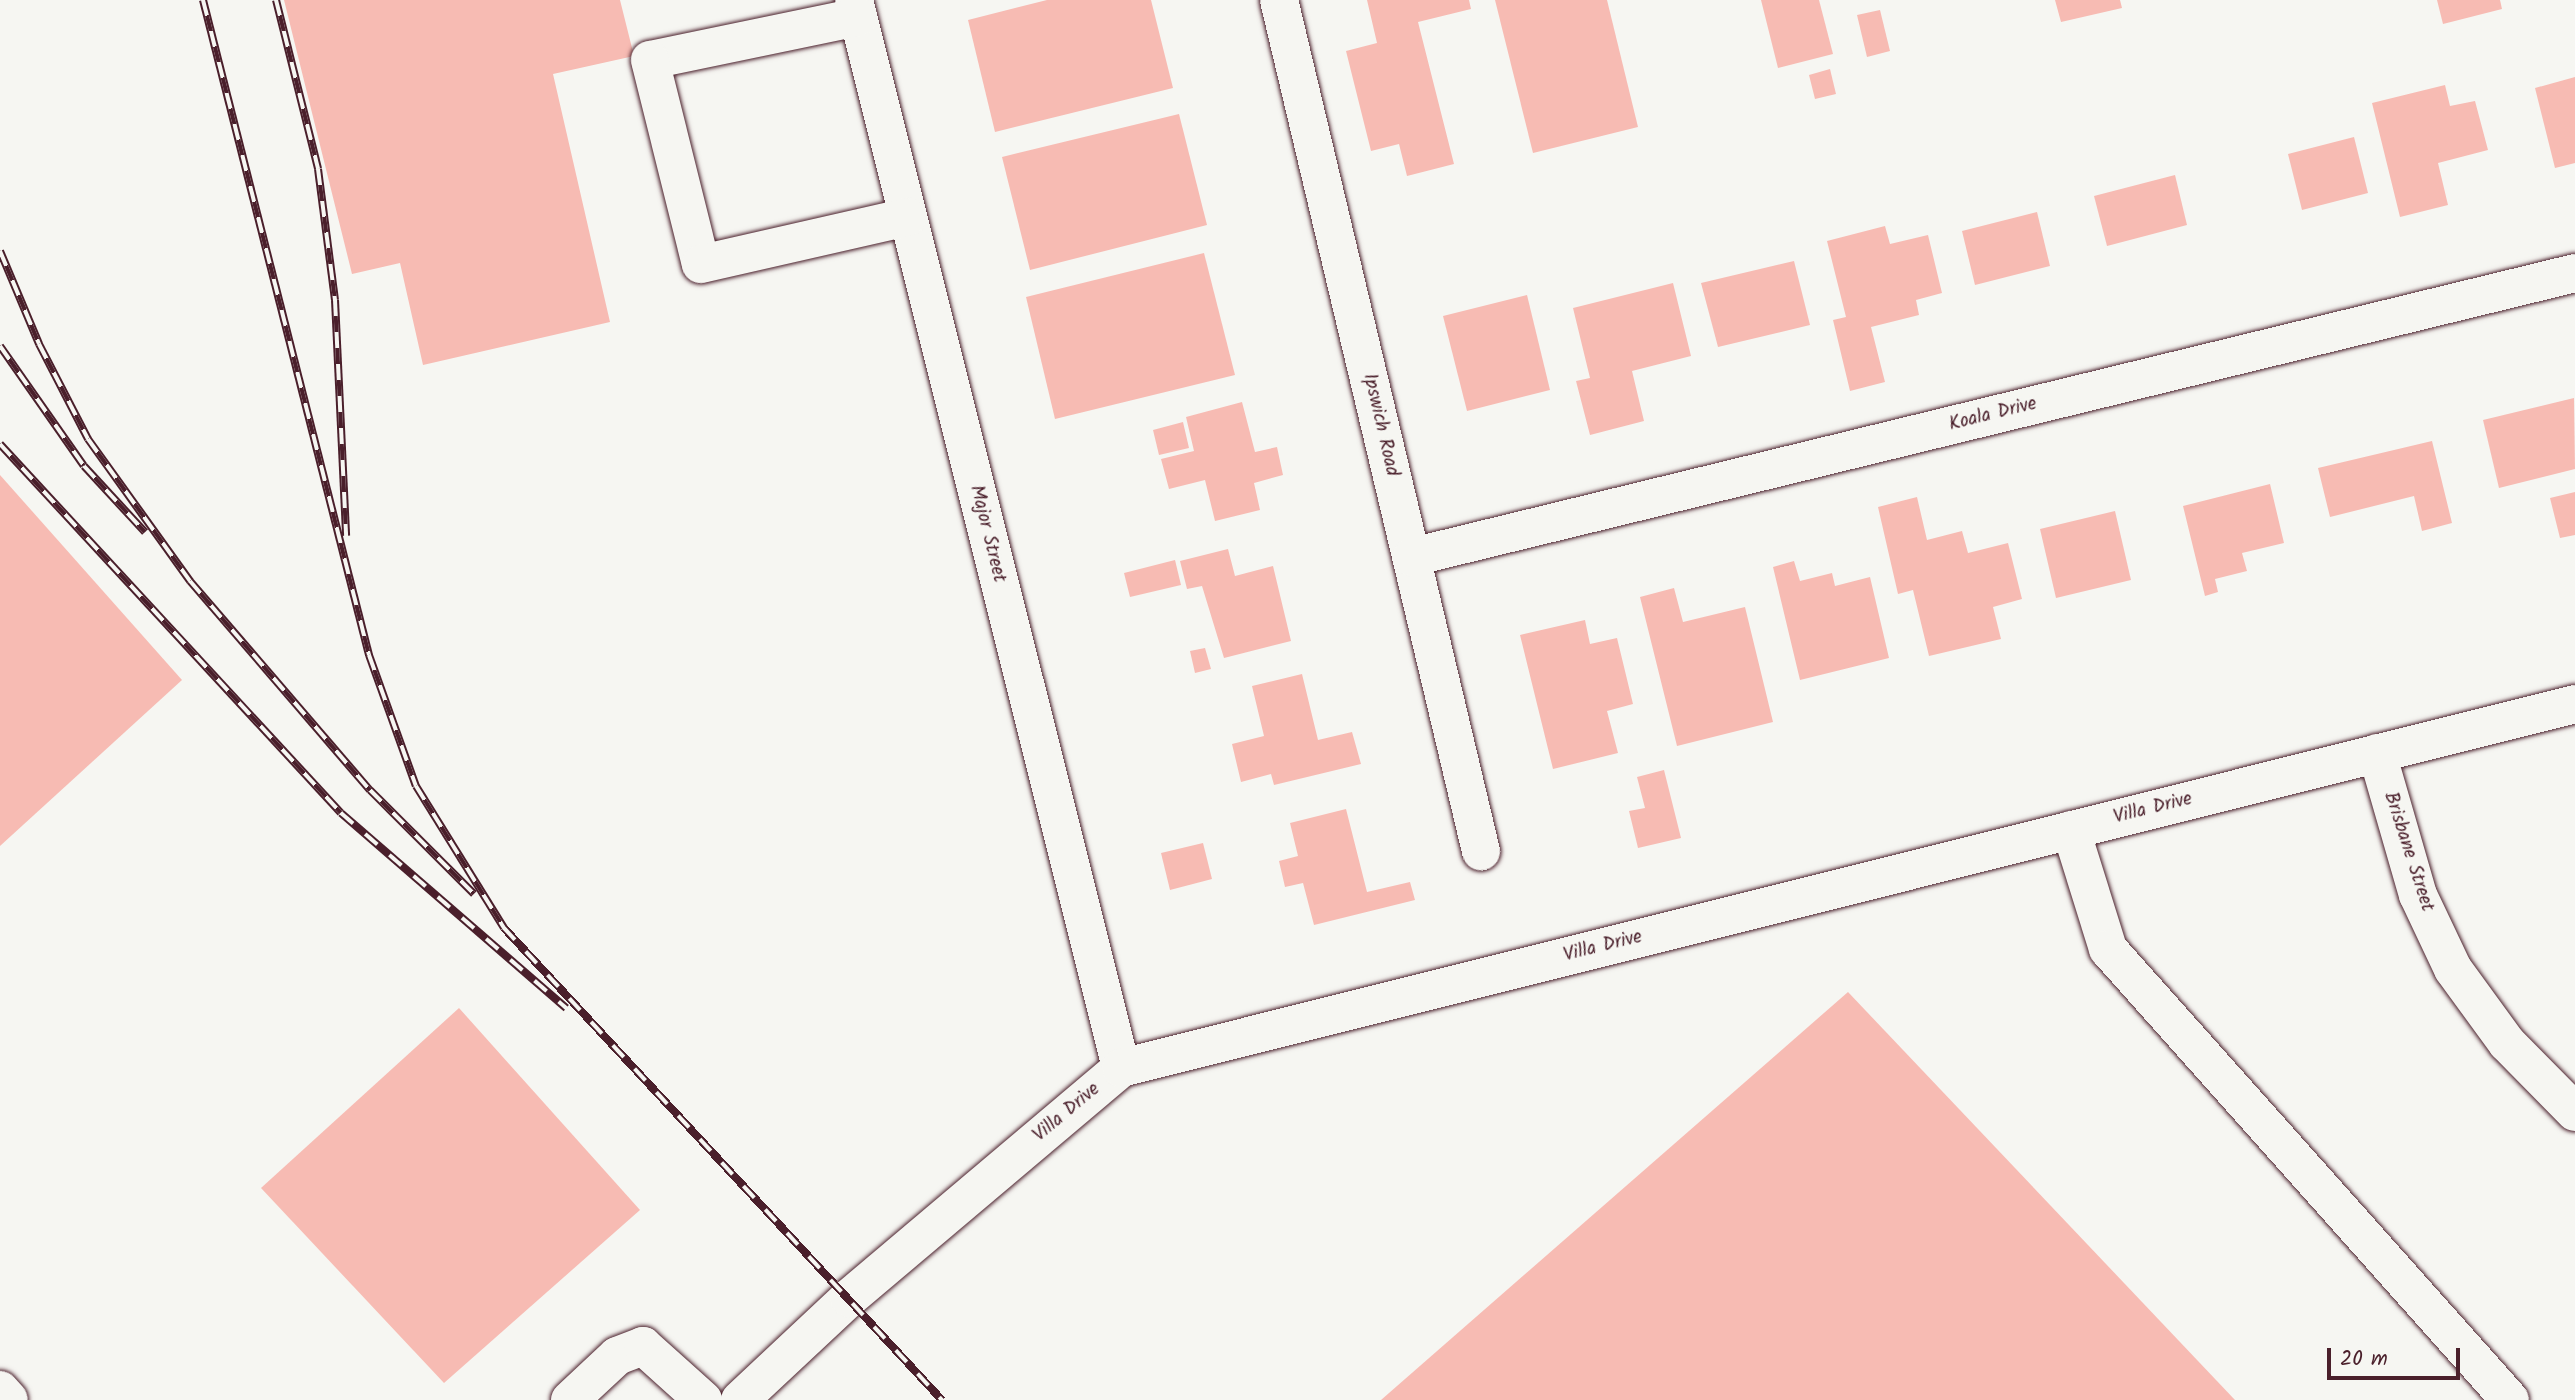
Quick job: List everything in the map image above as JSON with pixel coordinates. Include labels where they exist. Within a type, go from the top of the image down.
[{"type":"street","name":"Ipswich Road","points":[[1279,0],[1481,851]]},
{"type":"street","name":"Major Street","points":[[856,9],[1121,1068]]},
{"type":"street","points":[[856,9],[650,60],[701,264],[908,217]]},
{"type":"street","name":"Koala Drive","points":[[1412,557],[2575,273]]},
{"type":"street","name":"Villa Drive","points":[[740,1400],[849,1298],[1121,1068],[2575,704]]},
{"type":"street","name":"Brisbane Street","points":[[2376,753],[2418,895],[2454,969],[2507,1043],[2575,1112]]},
{"type":"street","points":[[2071,830],[2108,949],[2510,1400]]},
{"type":"street","points":[[570,1400],[617,1356],[643,1346],[703,1400]]},
{"type":"street","points":[[0,1390],[9,1400]]},
{"type":"building","points":[[284,0],[620,0],[634,56],[553,74],[610,322],[423,365],[400,263],[352,274]]},
{"type":"building","points":[[1047,0],[1151,0],[1173,88],[995,132],[968,20]]},
{"type":"building","points":[[1367,0],[1469,0],[1471,9],[1418,22],[1454,164],[1407,176],[1399,144],[1371,151],[1346,51],[1377,43]]},
{"type":"building","points":[[1495,0],[1607,0],[1638,127],[1533,153]]},
{"type":"building","points":[[1761,0],[1819,0],[1833,54],[1778,68]]},
{"type":"building","points":[[2055,0],[2120,0],[2122,8],[2061,22]]},
{"type":"building","points":[[2437,0],[2500,0],[2502,9],[2443,24]]},
{"type":"building","points":[[1880,10],[1890,51],[1867,57],[1857,15]]},
{"type":"building","points":[[1830,69],[1836,94],[1815,99],[1809,75]]},
{"type":"building","points":[[2575,77],[2575,163],[2555,168],[2535,88]]},
{"type":"building","points":[[2445,85],[2450,106],[2475,101],[2488,150],[2438,163],[2448,205],[2400,217],[2372,103]]},
{"type":"building","points":[[1179,114],[1207,225],[1030,270],[1002,157]]},
{"type":"building","points":[[2354,137],[2368,193],[2302,210],[2288,154]]},
{"type":"building","points":[[2175,175],[2187,225],[2107,246],[2094,196]]},
{"type":"building","points":[[2037,212],[2050,266],[1975,285],[1962,231]]},
{"type":"building","points":[[1885,226],[1890,244],[1928,235],[1942,293],[1916,300],[1919,315],[1871,327],[1885,382],[1850,391],[1833,320],[1846,317],[1827,241]]},
{"type":"building","points":[[1204,253],[1235,375],[1055,419],[1026,297]]},
{"type":"building","points":[[1794,261],[1810,325],[1718,347],[1701,283]]},
{"type":"building","points":[[1673,283],[1691,356],[1632,371],[1644,421],[1590,435],[1576,381],[1590,378],[1573,308]]},
{"type":"building","points":[[1527,295],[1550,390],[1467,411],[1443,316]]},
{"type":"building","points":[[2574,398],[2575,469],[2499,488],[2483,420]]},
{"type":"building","points":[[1242,402],[1255,452],[1277,447],[1283,475],[1254,483],[1260,510],[1215,521],[1205,480],[1169,489],[1161,459],[1194,451],[1186,417]]},
{"type":"building","points":[[1183,422],[1189,448],[1159,455],[1153,430]]},
{"type":"building","points":[[2432,441],[2452,523],[2422,531],[2414,496],[2330,517],[2318,468]]},
{"type":"building","points":[[0,475],[182,680],[0,846]]},
{"type":"building","points":[[2270,484],[2284,543],[2242,553],[2247,571],[2215,579],[2218,592],[2205,596],[2183,506]]},
{"type":"building","points":[[2575,492],[2575,535],[2560,538],[2550,498]]},
{"type":"building","points":[[1917,497],[1927,540],[1962,531],[1968,553],[2008,543],[2022,599],[1993,607],[2001,639],[1929,656],[1913,590],[1898,594],[1878,507]]},
{"type":"building","points":[[2115,511],[2131,580],[2056,598],[2040,529]]},
{"type":"building","points":[[1228,549],[1235,576],[1273,566],[1291,641],[1224,658],[1202,586],[1187,589],[1180,561]]},
{"type":"building","points":[[1175,560],[1181,585],[1130,597],[1124,573]]},
{"type":"building","points":[[1794,561],[1800,581],[1832,573],[1835,586],[1870,577],[1889,658],[1800,680],[1773,567]]},
{"type":"building","points":[[1674,588],[1683,622],[1745,607],[1773,722],[1677,746],[1640,597]]},
{"type":"building","points":[[1585,620],[1590,644],[1617,638],[1633,704],[1607,711],[1618,753],[1553,769],[1520,635]]},
{"type":"building","points":[[1205,648],[1211,669],[1195,673],[1190,651]]},
{"type":"building","points":[[1302,674],[1318,740],[1352,732],[1361,764],[1274,785],[1271,774],[1241,782],[1232,744],[1264,736],[1252,686]]},
{"type":"building","points":[[1664,770],[1681,838],[1638,848],[1629,811],[1645,808],[1637,777]]},
{"type":"building","points":[[1346,809],[1367,892],[1410,882],[1415,900],[1314,925],[1303,883],[1285,887],[1279,861],[1298,856],[1290,823]]},
{"type":"building","points":[[1203,843],[1212,879],[1170,890],[1161,853]]},
{"type":"building","points":[[1848,992],[2235,1400],[1381,1400]]},
{"type":"building","points":[[459,1008],[640,1210],[444,1383],[261,1188]]},
{"type":"railway","points":[[203,0],[369,655],[416,786],[504,928],[942,1400]]},
{"type":"railway","points":[[276,0],[318,169],[335,300],[346,536]]},
{"type":"railway","points":[[0,251],[39,344],[88,439],[190,581],[370,790],[474,894]]},
{"type":"railway","points":[[0,346],[84,466],[145,532]]},
{"type":"railway","points":[[0,444],[341,813],[566,1008]]}]
